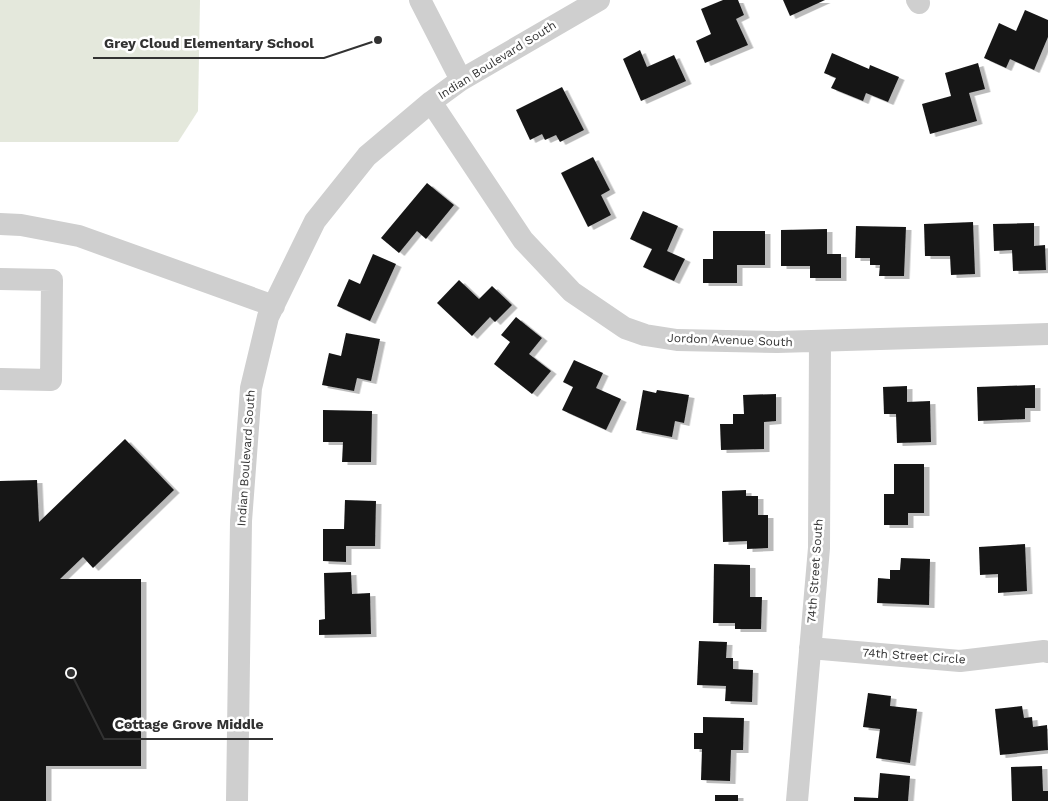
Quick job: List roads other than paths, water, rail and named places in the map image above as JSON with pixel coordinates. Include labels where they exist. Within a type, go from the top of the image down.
[{"type":"street","points":[[420,0],[461,80]]},
{"type":"street","name":"Indian Boulevard South","points":[[237,801],[241,521],[251,388],[268,317],[315,221],[367,156],[430,102],[461,80],[599,0]]},
{"type":"street","name":"Jordon Avenue South","points":[[430,102],[523,240],[572,292],[625,328],[645,335],[676,340],[777,342],[1048,334]]},
{"type":"street","points":[[0,224],[21,225],[79,236],[274,306]]},
{"type":"street","points":[[0,279],[52,280],[52,289],[51,380],[0,379]]},
{"type":"street","name":"74th Street South","points":[[797,801],[819,548],[820,341]]},
{"type":"street","name":"74th Street Circle","points":[[810,648],[960,661],[1048,652]]},
{"type":"place","name":"Grey Cloud Elementary School","points":[[378,40]]},
{"type":"place","name":"Cottage Grove Middle","points":[[71,673]]}]
